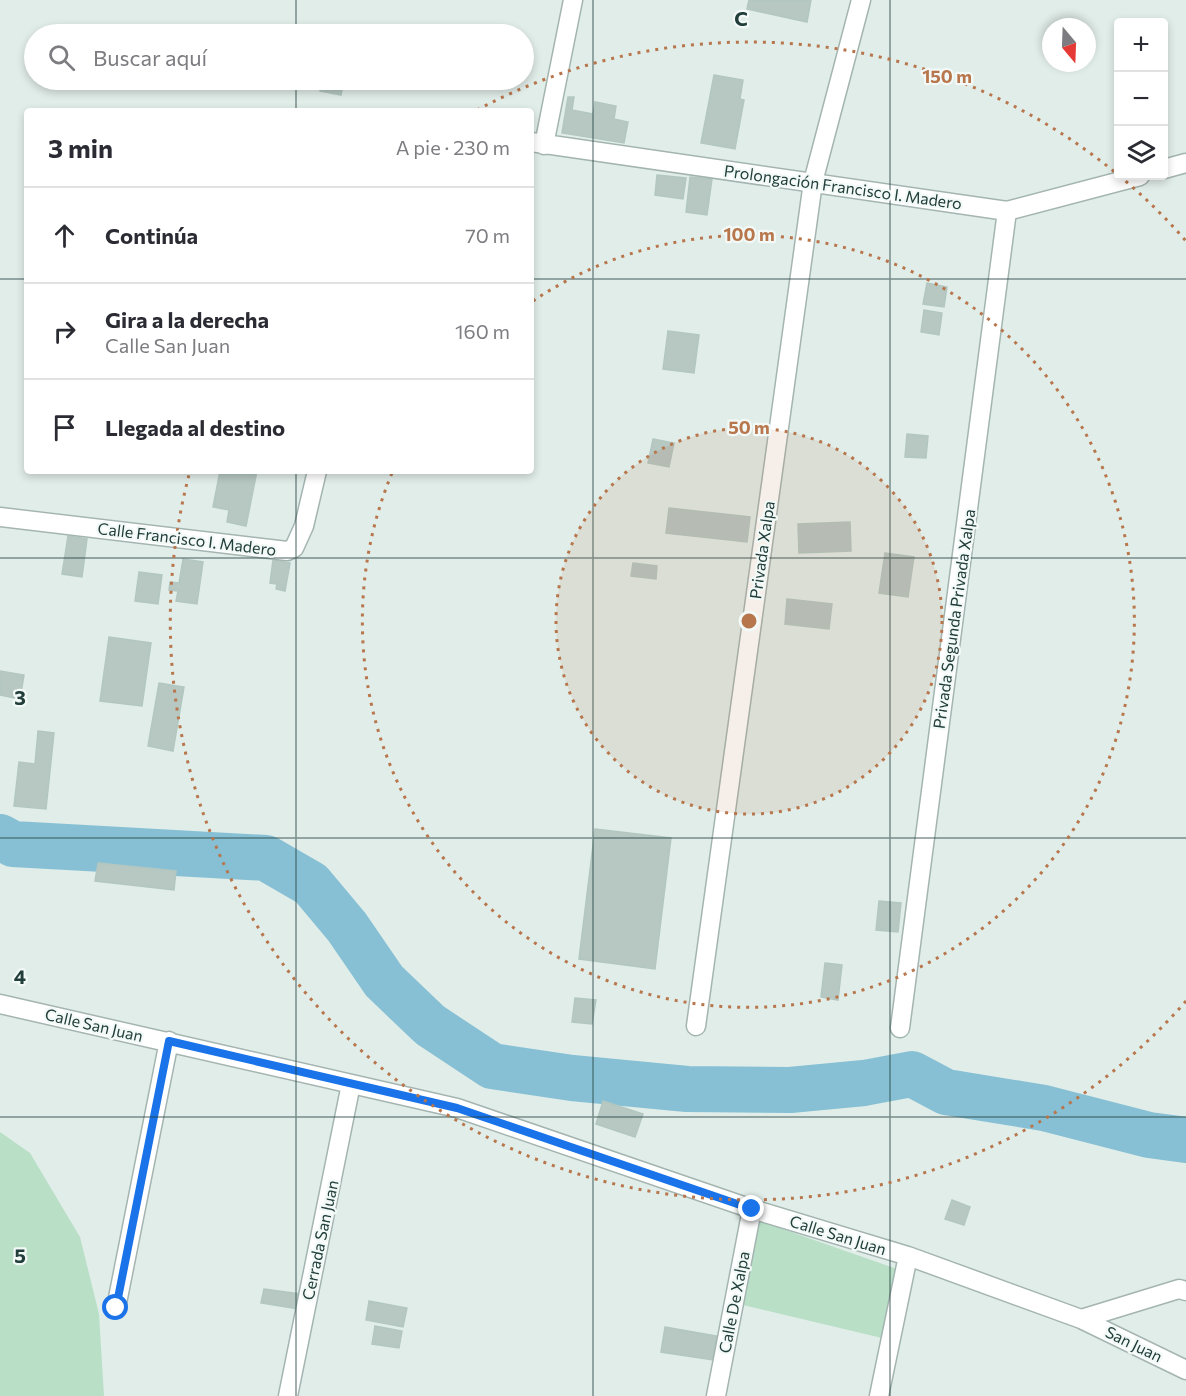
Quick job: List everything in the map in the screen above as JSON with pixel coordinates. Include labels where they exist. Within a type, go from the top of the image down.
[{"type":"street","points":[[537,143],[573,0]]},
{"type":"street","name":"Privada Xalpa","points":[[696,1026],[813,182],[861,0]]},
{"type":"street","name":"Prolongación Francisco I. Madero","points":[[537,143],[1007,211],[1125,180]]},
{"type":"street","points":[[1168,168],[1186,163]]},
{"type":"street","name":"Privada Segunda Privada Xalpa","points":[[900,1028],[1007,211]]},
{"type":"street","name":"Calle Francisco I. Madero","points":[[0,517],[287,551],[294,548],[304,526],[316,474]]},
{"type":"street","name":"Calle San Juan","points":[[0,1004],[457,1108],[752,1209],[908,1256],[1081,1319]]},
{"type":"street","points":[[116,1308],[169,1041]]},
{"type":"street","name":"Cerrada San Juan","points":[[288,1396],[351,1084]]},
{"type":"street","name":"Calle De Xalpa","points":[[716,1396],[752,1209]]},
{"type":"street","points":[[879,1396],[908,1256]]},
{"type":"street","points":[[1081,1319],[1184,1288]]},
{"type":"street","name":"San Juan","points":[[1081,1319],[1186,1370]]},
{"type":"green space","points":[[0,1132],[30,1153],[80,1237],[99,1314],[104,1396],[0,1396]]},
{"type":"green space","points":[[757,1220],[897,1269],[882,1338],[743,1305]]},
{"type":"building","points":[[749,0],[811,0],[807,22],[747,9]]},
{"type":"building","points":[[714,75],[743,80],[740,99],[744,100],[735,149],[701,143]]},
{"type":"building","points":[[320,90],[342,90],[341,95]]},
{"type":"building","points":[[568,97],[574,97],[572,110],[593,114],[595,102],[616,106],[614,119],[628,122],[624,143],[562,133]]},
{"type":"building","points":[[657,175],[686,178],[683,199],[655,195]]},
{"type":"building","points":[[690,177],[712,179],[707,215],[686,212]]},
{"type":"building","points":[[927,283],[947,287],[944,307],[923,304]]},
{"type":"building","points":[[924,310],[942,313],[939,335],[921,332]]},
{"type":"building","points":[[668,331],[699,335],[694,373],[663,369]]},
{"type":"building","points":[[907,434],[928,436],[926,458],[905,457]]},
{"type":"building","points":[[653,439],[674,443],[669,467],[648,463]]},
{"type":"building","points":[[219,474],[256,474],[246,526],[227,522],[229,510],[213,507]]},
{"type":"building","points":[[669,508],[750,517],[747,542],[666,533]]},
{"type":"building","points":[[850,522],[851,551],[799,553],[798,524]]},
{"type":"building","points":[[68,536],[87,539],[82,577],[62,574]]},
{"type":"building","points":[[885,553],[914,557],[908,597],[879,593]]},
{"type":"building","points":[[183,559],[203,562],[197,604],[176,601],[178,591],[169,590],[170,582],[179,583]]},
{"type":"building","points":[[273,560],[290,563],[285,591],[276,589],[277,584],[270,583]]},
{"type":"building","points":[[633,563],[657,566],[656,579],[631,576]]},
{"type":"building","points":[[139,572],[162,575],[158,604],[135,601]]},
{"type":"building","points":[[787,599],[832,604],[829,629],[785,624]]},
{"type":"building","points":[[109,637],[151,643],[142,706],[100,701]]},
{"type":"building","points":[[0,671],[24,675],[20,699],[0,695]]},
{"type":"building","points":[[159,683],[184,687],[173,751],[148,746]]},
{"type":"building","points":[[38,731],[54,733],[46,809],[14,806],[19,762],[35,764]]},
{"type":"building","points":[[595,829],[671,838],[655,969],[579,959]]},
{"type":"building","points":[[98,863],[176,871],[174,890],[95,881]]},
{"type":"building","points":[[879,901],[901,903],[898,932],[876,930]]},
{"type":"building","points":[[825,963],[842,965],[838,1000],[821,997]]},
{"type":"building","points":[[575,998],[596,1000],[592,1024],[572,1022]]},
{"type":"building","points":[[603,1101],[643,1114],[635,1137],[596,1124]]},
{"type":"building","points":[[952,1200],[970,1207],[964,1225],[945,1219]]},
{"type":"building","points":[[264,1289],[300,1294],[298,1309],[261,1303]]},
{"type":"building","points":[[369,1301],[407,1308],[403,1327],[366,1320]]},
{"type":"building","points":[[375,1326],[402,1331],[399,1348],[372,1344]]},
{"type":"building","points":[[665,1327],[717,1336],[713,1360],[661,1352]]},
{"type":"waterway","points":[[0,837],[13,844],[266,858],[311,884],[347,927],[384,981],[430,1025],[492,1066],[572,1078],[687,1089],[790,1090],[864,1083],[912,1074],[946,1092],[1044,1108],[1149,1135],[1186,1140]]},
{"type":"route","points":[[116,1308],[169,1041],[457,1108],[752,1209]]}]
